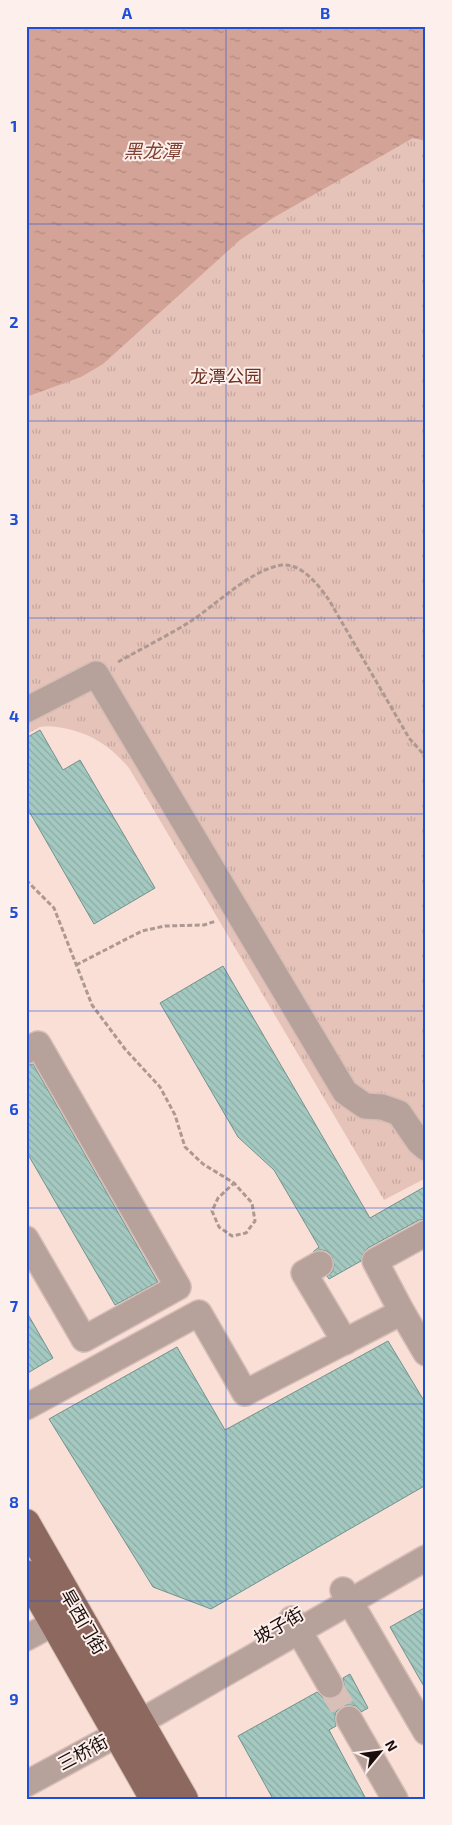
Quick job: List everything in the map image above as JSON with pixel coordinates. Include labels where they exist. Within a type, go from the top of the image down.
[{"type":"main road","name":"旱西门街","points":[[26,1523],[125,1722]]},
{"type":"main road","name":"旱西门街","points":[[26,1574],[54,1623],[125,1722]]},
{"type":"main road","points":[[125,1722],[154,1799]]},
{"type":"main road","points":[[125,1722],[184,1799]]},
{"type":"street","points":[[26,710],[96,674],[345,1092],[366,1106],[382,1106],[398,1113],[419,1142],[426,1148]]},
{"type":"street","points":[[26,1051],[38,1044],[178,1287],[84,1339],[26,1238]]},
{"type":"street","points":[[426,1233],[375,1262],[426,1353]]},
{"type":"street","points":[[320,1264],[304,1273],[345,1342]]},
{"type":"street","points":[[26,1407],[199,1313],[245,1393],[402,1312],[404,1316]]},
{"type":"street","name":"坡子街","points":[[346,1596],[426,1542]]},
{"type":"street","name":"坡子街","points":[[125,1722],[346,1596],[426,1558]]},
{"type":"street","points":[[346,1596],[426,1732]]},
{"type":"street","points":[[26,1638],[54,1623]]},
{"type":"street","points":[[295,1625],[330,1685]]},
{"type":"street","points":[[349,1719],[394,1799]]},
{"type":"street","name":"三桥街","points":[[26,1767],[125,1722]]},
{"type":"street","name":"三桥街","points":[[26,1784],[125,1722]]},
{"type":"path","points":[[96,674],[189,622],[257,574],[283,565],[298,568],[316,582],[329,600],[409,738],[426,757]]},
{"type":"path","points":[[26,880],[54,908],[92,1005],[125,1049],[160,1086],[175,1115],[185,1147],[202,1164],[234,1183],[252,1203],[255,1221],[246,1233],[232,1236],[219,1227],[212,1211],[218,1198],[234,1183]]},
{"type":"path","points":[[76,965],[142,931],[165,926],[204,925],[219,920],[237,910]]},
{"type":"green space","name":"龙潭公园","points":[[26,26],[426,26],[426,1178],[384,1200],[129,768],[102,743],[77,732],[47,726],[40,727],[26,734]]},
{"type":"water","name":"黑龙潭","points":[[26,26],[426,26],[426,141],[413,138],[273,218],[240,240],[103,364],[81,377],[26,397]]},
{"type":"building","points":[[40,730],[63,770],[80,760],[155,888],[94,924],[26,806],[26,738]]},
{"type":"building","points":[[223,966],[370,1218],[426,1186],[426,1219],[419,1220],[368,1248],[363,1254],[361,1261],[329,1279],[327,1276],[332,1272],[334,1265],[332,1257],[327,1251],[313,1252],[319,1247],[274,1170],[238,1137],[160,1003]]},
{"type":"building","points":[[33,1064],[158,1282],[115,1305],[26,1151],[26,1065]]},
{"type":"building","points":[[26,1311],[53,1358],[26,1374]]},
{"type":"building","points":[[388,1341],[426,1404],[426,1485],[211,1609],[153,1587],[49,1419],[177,1347],[225,1430]]},
{"type":"building","points":[[426,1607],[426,1690],[390,1627]]},
{"type":"building","points":[[350,1674],[368,1708],[361,1712],[356,1706],[342,1706],[336,1712],[336,1726],[329,1730],[366,1799],[273,1799],[238,1736],[317,1692],[323,1698],[337,1698],[343,1692],[343,1678]]},
{"type":"tunnel","points":[[330,1685],[349,1719]]}]
